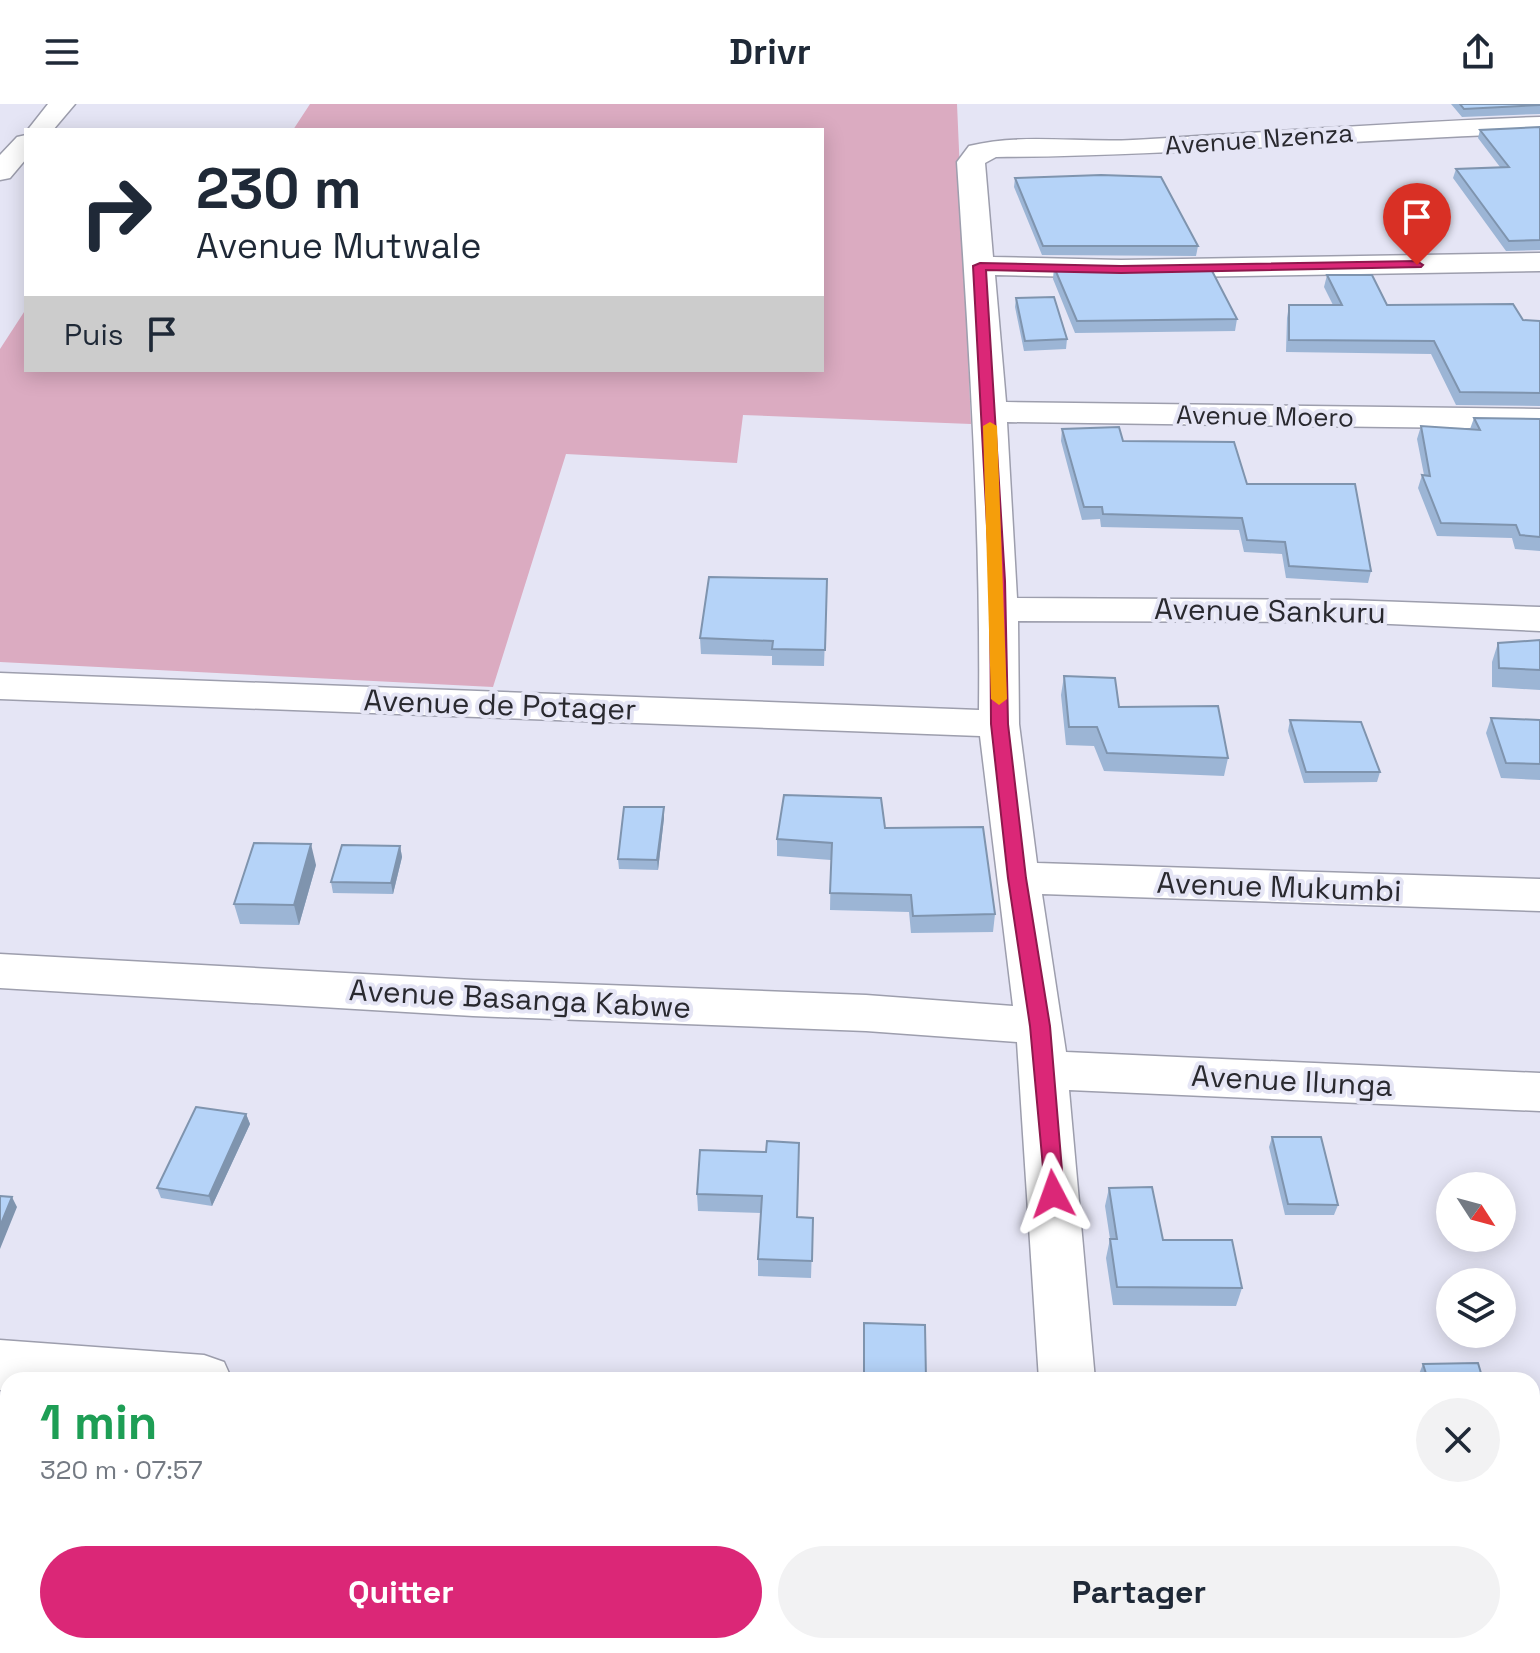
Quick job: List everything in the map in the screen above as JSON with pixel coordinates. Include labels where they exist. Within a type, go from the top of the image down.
[{"type":"street","points":[[40,128],[62,104]]},
{"type":"street","name":"Avenue Nzenza","points":[[980,266],[971,162],[979,152],[1017,148],[1159,147],[1358,131],[1540,125]]},
{"type":"street","points":[[0,172],[24,145]]},
{"type":"street","points":[[1066,1372],[1042,1048],[1017,878],[999,724],[999,609],[980,266],[1121,269],[1540,262]]},
{"type":"street","name":"Avenue Moero","points":[[990,412],[1540,419]]},
{"type":"street","name":"Avenue Sankuru","points":[[999,609],[1347,611],[1540,619]]},
{"type":"street","name":"Avenue de Potager","points":[[0,686],[999,724]]},
{"type":"street","name":"Avenue Mukumbi","points":[[1017,878],[1540,895]]},
{"type":"street","name":"Avenue Basanga Kabwe","points":[[0,971],[473,998],[866,1013],[1042,1048]]},
{"type":"street","name":"Avenue Ilunga","points":[[1042,1048],[1540,1092]]},
{"type":"street","points":[[0,1365],[95,1372]]},
{"type":"shaded area","points":[[310,104],[957,104],[971,424],[743,415],[737,463],[566,454],[493,687],[0,662],[0,349],[24,312],[24,372],[824,372],[824,128],[294,128]]},
{"type":"building","points":[[1460,104],[1540,104],[1540,105],[1464,109]]},
{"type":"building","points":[[1540,127],[1540,240],[1509,241],[1456,169],[1509,167],[1480,130]]},
{"type":"building","points":[[1101,175],[1161,177],[1198,246],[1043,246],[1015,178]]},
{"type":"building","points":[[1054,267],[1210,267],[1237,319],[1077,321]]},
{"type":"building","points":[[1327,275],[1372,275],[1387,305],[1513,304],[1523,320],[1540,321],[1540,393],[1460,392],[1434,341],[1289,340],[1289,305],[1342,305]]},
{"type":"building","points":[[1054,297],[1067,339],[1025,341],[1016,298]]},
{"type":"building","points":[[1474,418],[1540,419],[1540,537],[1520,535],[1516,525],[1441,523],[1422,475],[1430,476],[1421,426],[1480,430]]},
{"type":"building","points":[[1119,427],[1123,441],[1234,442],[1247,484],[1355,484],[1371,571],[1289,566],[1285,542],[1247,540],[1242,518],[1103,514],[1102,507],[1084,507],[1062,429]]},
{"type":"building","points":[[709,577],[827,579],[825,650],[772,649],[773,641],[700,638]]},
{"type":"building","points":[[1540,640],[1540,670],[1499,668],[1498,643]]},
{"type":"building","points":[[1064,676],[1115,678],[1119,707],[1218,706],[1228,758],[1107,753],[1097,727],[1069,727]]},
{"type":"building","points":[[1491,718],[1540,720],[1540,764],[1506,763]]},
{"type":"building","points":[[1290,720],[1361,722],[1380,772],[1306,772]]},
{"type":"building","points":[[784,795],[881,798],[885,828],[983,827],[995,914],[913,916],[911,895],[830,893],[832,843],[777,839]]},
{"type":"building","points":[[624,807],[664,807],[657,860],[618,859]]},
{"type":"building","points":[[254,843],[311,844],[294,905],[234,904]]},
{"type":"building","points":[[342,845],[400,846],[391,883],[331,882]]},
{"type":"building","points":[[196,1107],[246,1114],[209,1196],[157,1188]]},
{"type":"building","points":[[1272,1137],[1321,1137],[1338,1205],[1288,1204]]},
{"type":"building","points":[[767,1141],[799,1143],[797,1217],[813,1218],[812,1261],[758,1259],[762,1196],[697,1194],[700,1150],[766,1152]]},
{"type":"building","points":[[1152,1187],[1163,1240],[1232,1240],[1242,1288],[1117,1287],[1110,1239],[1117,1239],[1109,1188]]},
{"type":"building","points":[[0,1196],[12,1197],[0,1226]]},
{"type":"building","points":[[864,1323],[925,1325],[926,1372],[864,1372]]},
{"type":"building","points":[[1478,1363],[1481,1372],[1426,1372],[1423,1364]]},
{"type":"slow traffic","points":[[990,426],[999,609],[999,699]]},
{"type":"route","points":[[1053,1194],[1040,1026],[1017,878],[999,724],[998,581],[980,266],[1121,269],[1417,265]]}]
